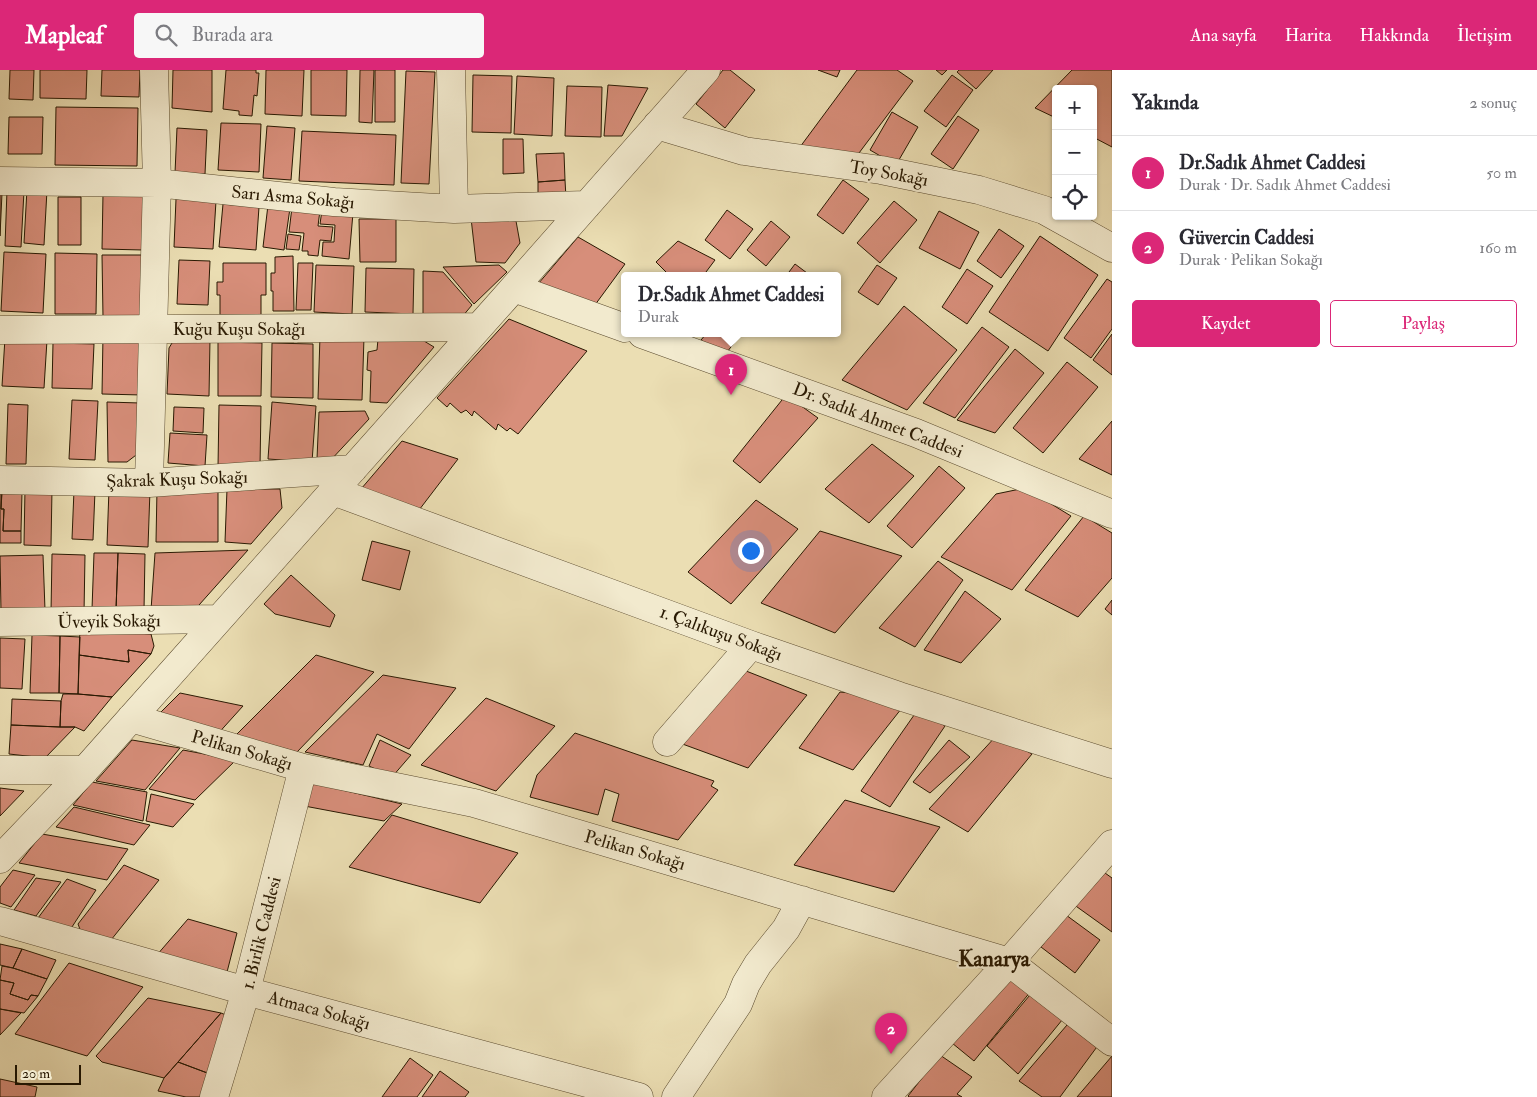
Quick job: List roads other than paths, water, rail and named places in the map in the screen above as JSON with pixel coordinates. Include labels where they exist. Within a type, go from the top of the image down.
[{"type":"street","points":[[149,483],[157,183],[154,70]]},
{"type":"street","points":[[451,70],[454,208]]},
{"type":"street","points":[[0,859],[85,770],[706,70]]},
{"type":"street","name":"Toy Sokağı","points":[[656,125],[744,151],[881,170],[979,190],[1044,210],[1112,248]]},
{"type":"street","name":"Sarı Asma Sokağı","points":[[0,181],[157,183],[334,202],[454,208],[587,205]]},
{"type":"street","points":[[514,288],[621,327]]},
{"type":"street","name":"Kuğu Kuşu Sokağı","points":[[0,330],[479,327]]},
{"type":"street","name":"Dr. Sadık Ahmet Caddesi","points":[[650,337],[916,432],[1112,514]]},
{"type":"street","name":"Şakrak Kuşu Sokağı","points":[[0,480],[149,483],[353,468]]},
{"type":"street","name":"1. Çalıkuşu Sokağı","points":[[333,491],[751,645],[899,696],[1112,764]]},
{"type":"street","name":"Üveyik Sokağı","points":[[0,622],[219,619]]},
{"type":"street","points":[[667,742],[751,645]]},
{"type":"street","name":"Pelikan Sokağı","points":[[130,718],[303,768],[474,803],[1009,962],[1112,1042]]},
{"type":"street","name":"1. Birlik Caddesi","points":[[214,1097],[246,991],[303,768]]},
{"type":"street","points":[[0,770],[85,770]]},
{"type":"street","points":[[886,1097],[1009,962],[1112,844]]},
{"type":"street","points":[[676,1097],[738,1004],[746,984],[758,964],[786,929],[802,900]]},
{"type":"street","name":"Atmaca Sokağı","points":[[0,921],[246,991],[639,1097]]},
{"type":"place","name":"Dr.Sadık Ahmet Caddesi","points":[[731,395]]},
{"type":"place","name":"Güvercin Caddesi","points":[[891,1054]]},
{"type":"district","name":"Kanarya","points":[[994,958]]}]
